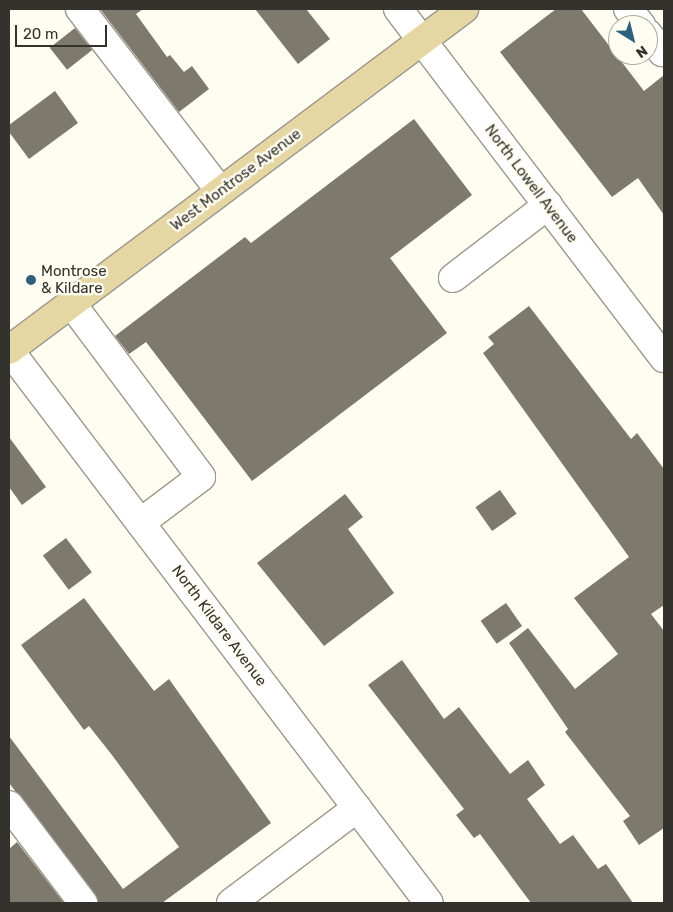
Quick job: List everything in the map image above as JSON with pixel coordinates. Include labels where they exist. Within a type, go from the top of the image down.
[{"type":"main road","name":"West Montrose Avenue","points":[[9,350],[464,9]]},
{"type":"street","points":[[80,9],[220,191]]},
{"type":"street","name":"North Lowell Avenue","points":[[398,9],[664,358]]},
{"type":"street","points":[[452,278],[548,205]]},
{"type":"street","points":[[71,304],[201,477],[140,523]]},
{"type":"street","name":"North Kildare Avenue","points":[[9,350],[429,903]]},
{"type":"street","points":[[9,805],[83,903]]},
{"type":"street","points":[[231,903],[357,808]]},
{"type":"building","points":[[100,9],[143,9],[136,14],[167,57],[170,55],[184,72],[192,66],[209,89],[179,112]]},
{"type":"building","points":[[255,9],[306,9],[330,39],[298,64]]},
{"type":"building","points":[[556,9],[581,9],[608,44],[608,65],[624,65],[644,91],[664,75],[664,215],[638,178],[612,197],[500,52]]},
{"type":"building","points":[[75,28],[92,50],[67,70],[50,48]]},
{"type":"building","points":[[55,91],[78,123],[29,159],[9,132],[9,125]]},
{"type":"building","points":[[414,119],[472,195],[390,258],[447,333],[252,481],[146,342],[129,354],[115,336],[245,237],[251,243]]},
{"type":"building","points":[[529,306],[631,439],[637,433],[664,469],[664,605],[651,614],[664,631],[664,828],[639,845],[623,821],[630,816],[565,732],[568,729],[509,643],[528,628],[575,689],[618,654],[574,598],[629,557],[483,353],[494,344],[488,337]]},
{"type":"building","points":[[9,437],[46,487],[22,505],[9,487]]},
{"type":"building","points":[[500,490],[517,514],[492,531],[475,507]]},
{"type":"building","points":[[345,494],[363,517],[348,529],[394,593],[324,646],[257,563]]},
{"type":"building","points":[[66,538],[92,572],[69,590],[43,555]]},
{"type":"building","points":[[84,598],[154,691],[169,679],[271,823],[162,903],[98,903],[95,894],[9,783],[9,736],[123,889],[179,847],[112,755],[89,726],[84,730],[21,645]]},
{"type":"building","points":[[506,603],[522,626],[497,644],[481,621]]},
{"type":"building","points":[[402,660],[444,719],[459,707],[510,774],[528,760],[545,785],[527,799],[560,844],[573,835],[598,869],[606,864],[633,903],[531,903],[480,834],[474,838],[456,815],[464,809],[368,685]]},
{"type":"building","points":[[17,842],[64,903],[9,903],[9,849]]},
{"type":"place","name":"Montrose & Kildare","points":[[31,280]]}]
